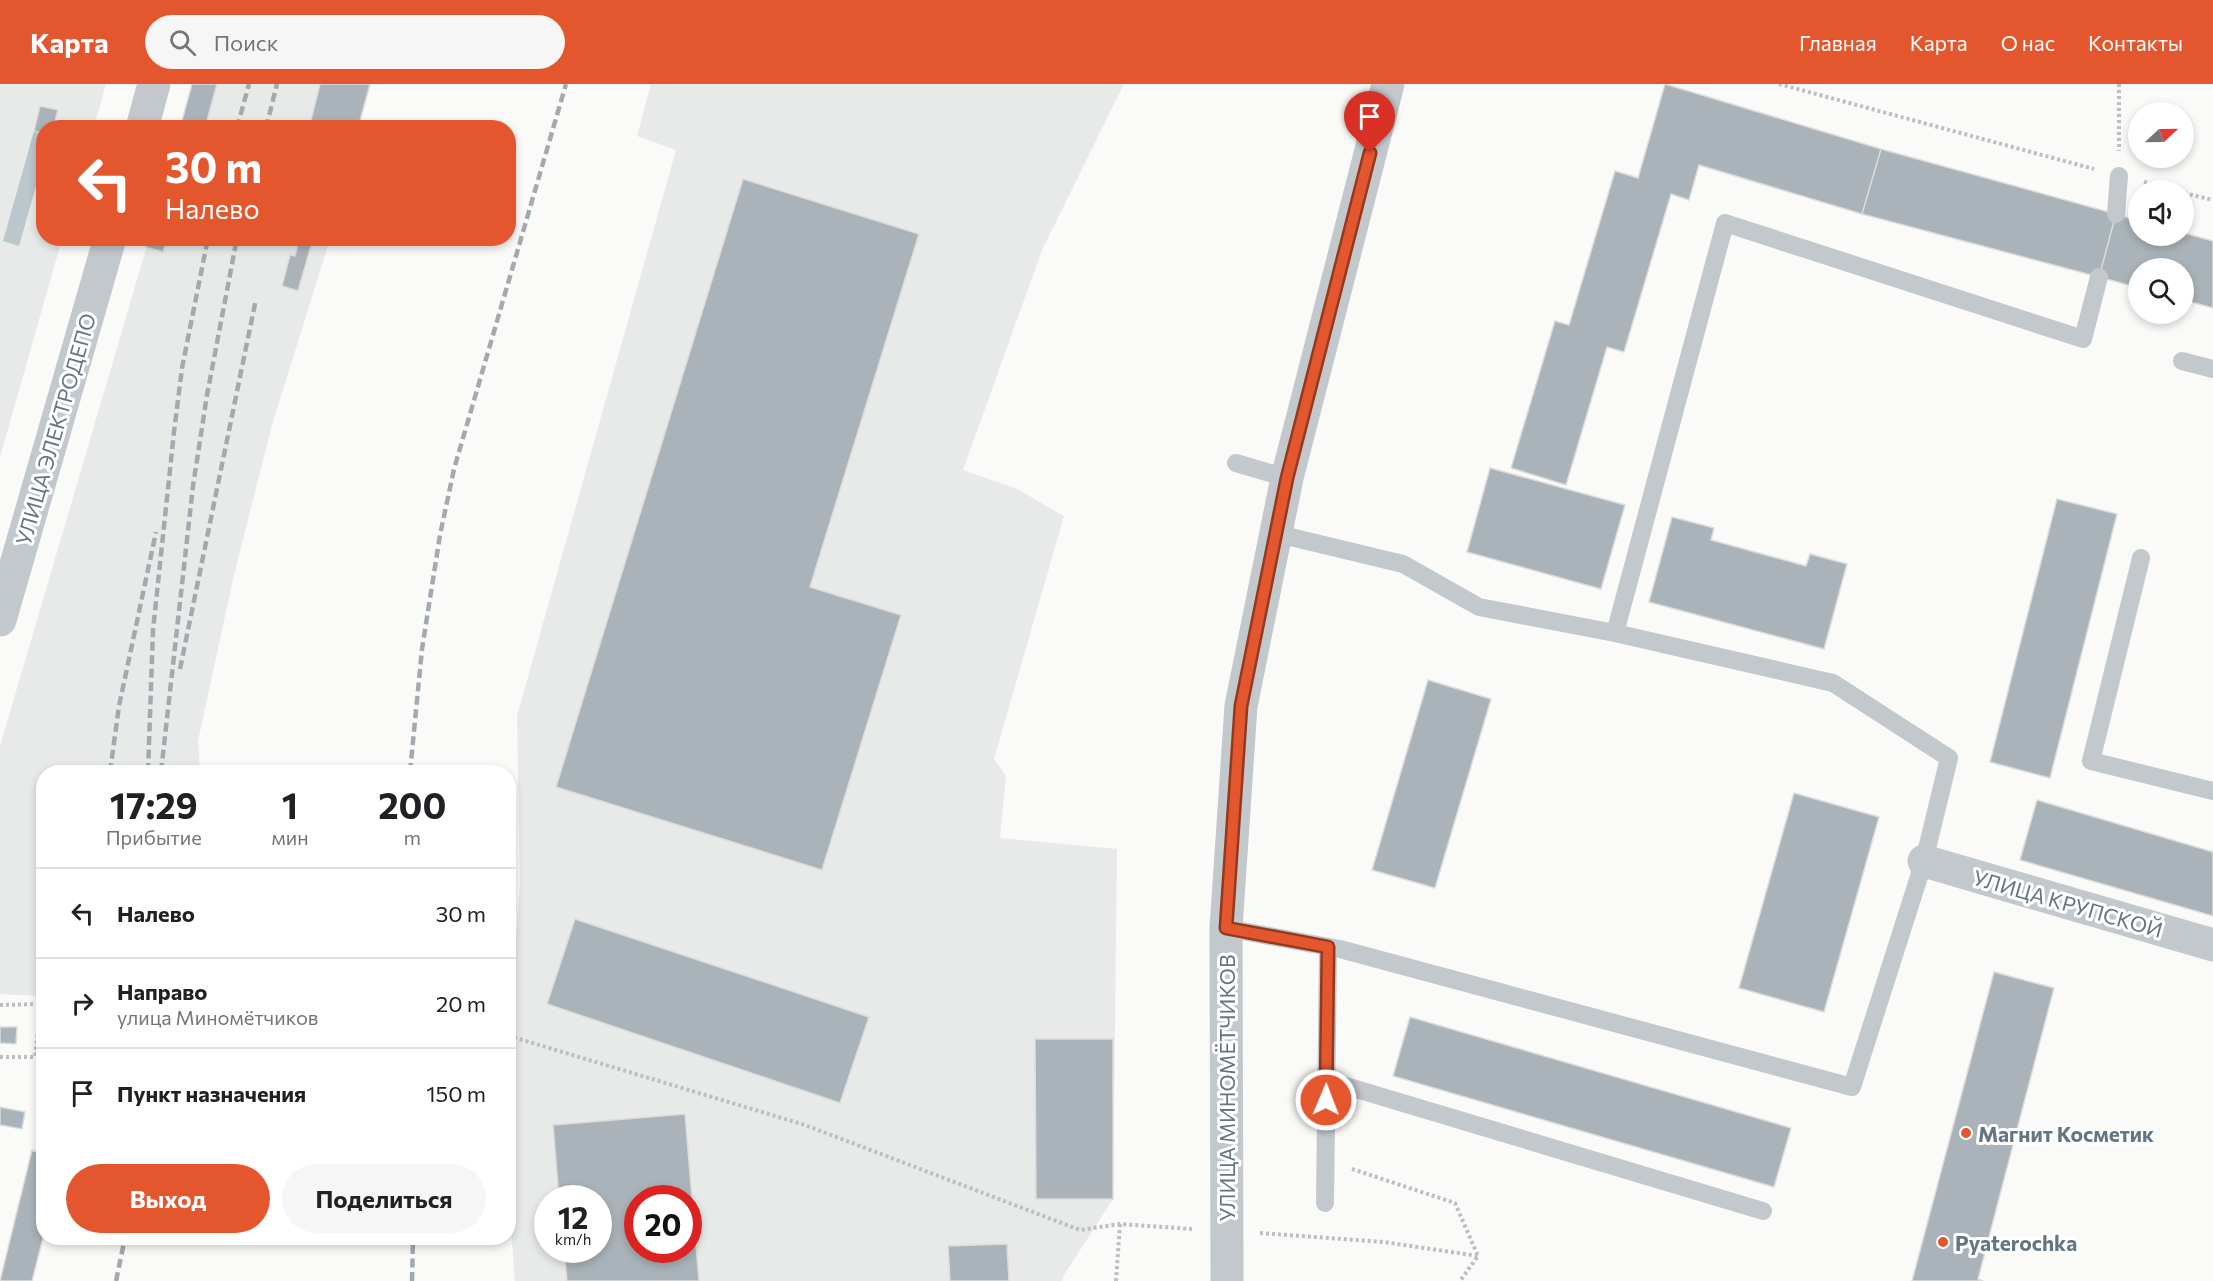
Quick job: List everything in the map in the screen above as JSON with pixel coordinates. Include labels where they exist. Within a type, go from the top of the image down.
[{"type":"street","points":[[144,120],[154,84]]},
{"type":"street","name":"УЛИЦА МИНОМЁТЧИКОВ","points":[[1227,1281],[1226,928],[1241,706],[1274,533],[1388,84]]},
{"type":"street","name":"УЛИЦА ЭЛЕКТРОДЕПО","points":[[0,620],[108,246]]},
{"type":"street","name":"УЛИЦА КРУПСКОЙ","points":[[1924,861],[2213,945]]},
{"type":"lane","points":[[2116,214],[2119,176]]},
{"type":"lane","points":[[1615,633],[1725,223],[2083,339],[2099,277]]},
{"type":"lane","points":[[2182,361],[2213,369]]},
{"type":"lane","points":[[1236,463],[1287,478]]},
{"type":"lane","points":[[1226,928],[1328,947],[1852,1087],[1924,861],[1949,758],[1833,683],[1615,633],[1479,607],[1403,564],[1274,533]]},
{"type":"lane","points":[[2141,558],[2091,761],[2213,791]]},
{"type":"lane","points":[[1325,1203],[1328,947]]},
{"type":"lane","points":[[1326,1080],[1763,1211]]},
{"type":"path","points":[[1779,84],[2135,180]]},
{"type":"path","points":[[2119,84],[2119,176]]},
{"type":"path","points":[[2194,195],[2213,200]]},
{"type":"path","points":[[0,1005],[36,1004]]},
{"type":"path","points":[[516,1038],[805,1125],[1080,1230],[1120,1224],[1200,1229]]},
{"type":"path","points":[[0,1058],[34,1057],[36,1042]]},
{"type":"path","points":[[1345,1166],[1455,1203],[1478,1256]]},
{"type":"path","points":[[1116,1281],[1120,1224]]},
{"type":"path","points":[[1258,1233],[1384,1242],[1478,1256]]},
{"type":"path","points":[[1460,1281],[1478,1256]]},
{"type":"shaded area","points":[[0,84],[106,84],[96,120],[36,120],[36,246],[60,246],[0,457]]},
{"type":"shaded area","points":[[192,84],[370,84],[360,120],[182,120]]},
{"type":"shaded area","points":[[651,84],[1124,84],[1042,250],[963,470],[1017,489],[1064,516],[994,759],[1006,776],[1000,838],[1117,849],[1113,1199],[1062,1281],[515,1281],[512,1245],[516,1245],[516,936],[520,885],[517,716],[676,150],[637,136]]},
{"type":"shaded area","points":[[34,131],[36,132],[36,186],[19,246],[3,241]]},
{"type":"shaded area","points":[[147,246],[328,246],[272,425],[233,579],[198,741],[200,765],[36,765],[36,996],[0,994],[0,746]]},
{"type":"building","points":[[192,84],[217,84],[207,120],[182,120]]},
{"type":"building","points":[[320,84],[370,84],[360,120],[311,120]]},
{"type":"building","points":[[1665,84],[1881,149],[1862,214],[1699,165],[1689,200],[1671,194],[1624,352],[1607,347],[1566,485],[1511,468],[1555,321],[1569,325],[1615,171],[1638,178]]},
{"type":"building","points":[[40,106],[58,110],[55,120],[37,120]]},
{"type":"building","points":[[1881,149],[2116,214],[2099,277],[1862,214]]},
{"type":"building","points":[[743,179],[919,234],[810,587],[901,615],[822,870],[556,787]]},
{"type":"building","points":[[2116,214],[2128,218],[2128,246],[2194,246],[2194,236],[2213,241],[2213,308],[2194,303],[2194,258],[2128,258],[2128,285],[2099,277]]},
{"type":"building","points":[[146,246],[165,246],[163,252]]},
{"type":"building","points":[[298,246],[311,246],[298,291],[282,286],[290,255],[295,256]]},
{"type":"building","points":[[1490,468],[1625,505],[1601,589],[1467,552]]},
{"type":"building","points":[[2057,499],[2117,514],[2050,778],[1990,762]]},
{"type":"building","points":[[1672,517],[1714,528],[1711,540],[1806,566],[1810,554],[1847,564],[1824,649],[1649,602]]},
{"type":"building","points":[[1428,680],[1491,699],[1435,888],[1372,870]]},
{"type":"building","points":[[1794,793],[1879,817],[1824,1012],[1739,988]]},
{"type":"building","points":[[2037,800],[2213,852],[2213,916],[2020,860]]},
{"type":"building","points":[[575,919],[869,1017],[840,1103],[547,1004]]},
{"type":"building","points":[[1994,972],[2054,988],[1978,1279],[1983,1281],[1912,1281]]},
{"type":"building","points":[[1410,1017],[1791,1128],[1774,1187],[1393,1076]]},
{"type":"building","points":[[0,1027],[17,1027],[16,1044],[0,1043]]},
{"type":"building","points":[[1035,1039],[1113,1039],[1113,1199],[1036,1199]]},
{"type":"building","points":[[0,1107],[25,1112],[22,1129],[0,1125]]},
{"type":"building","points":[[685,1114],[691,1185],[624,1185],[624,1263],[697,1263],[699,1281],[567,1281],[565,1263],[612,1263],[612,1185],[558,1185],[553,1125]]},
{"type":"building","points":[[32,1150],[36,1151],[36,1245],[41,1245],[32,1281],[0,1281]]},
{"type":"building","points":[[1007,1244],[1009,1281],[950,1281],[948,1246]]},
{"type":"railway","points":[[239,120],[249,84]]},
{"type":"railway","points":[[268,120],[277,84]]},
{"type":"railway","points":[[411,765],[422,649],[440,535],[454,469],[566,84]]},
{"type":"railway","points":[[148,765],[153,630],[174,432],[182,368],[206,246]]},
{"type":"railway","points":[[162,765],[193,486],[207,395],[235,246]]},
{"type":"railway","points":[[180,669],[256,299]]},
{"type":"railway","points":[[111,765],[119,706],[156,532]]},
{"type":"railway","points":[[116,1281],[124,1245]]},
{"type":"railway","points":[[412,1281],[413,1245]]},
{"type":"place","name":"Магнит Косметик","points":[[1966,1133]]},
{"type":"place","name":"Pyaterochka","points":[[1943,1242]]},
{"type":"route","points":[[1326,1100],[1328,947],[1226,928],[1241,706],[1274,533],[1370,153]]}]
